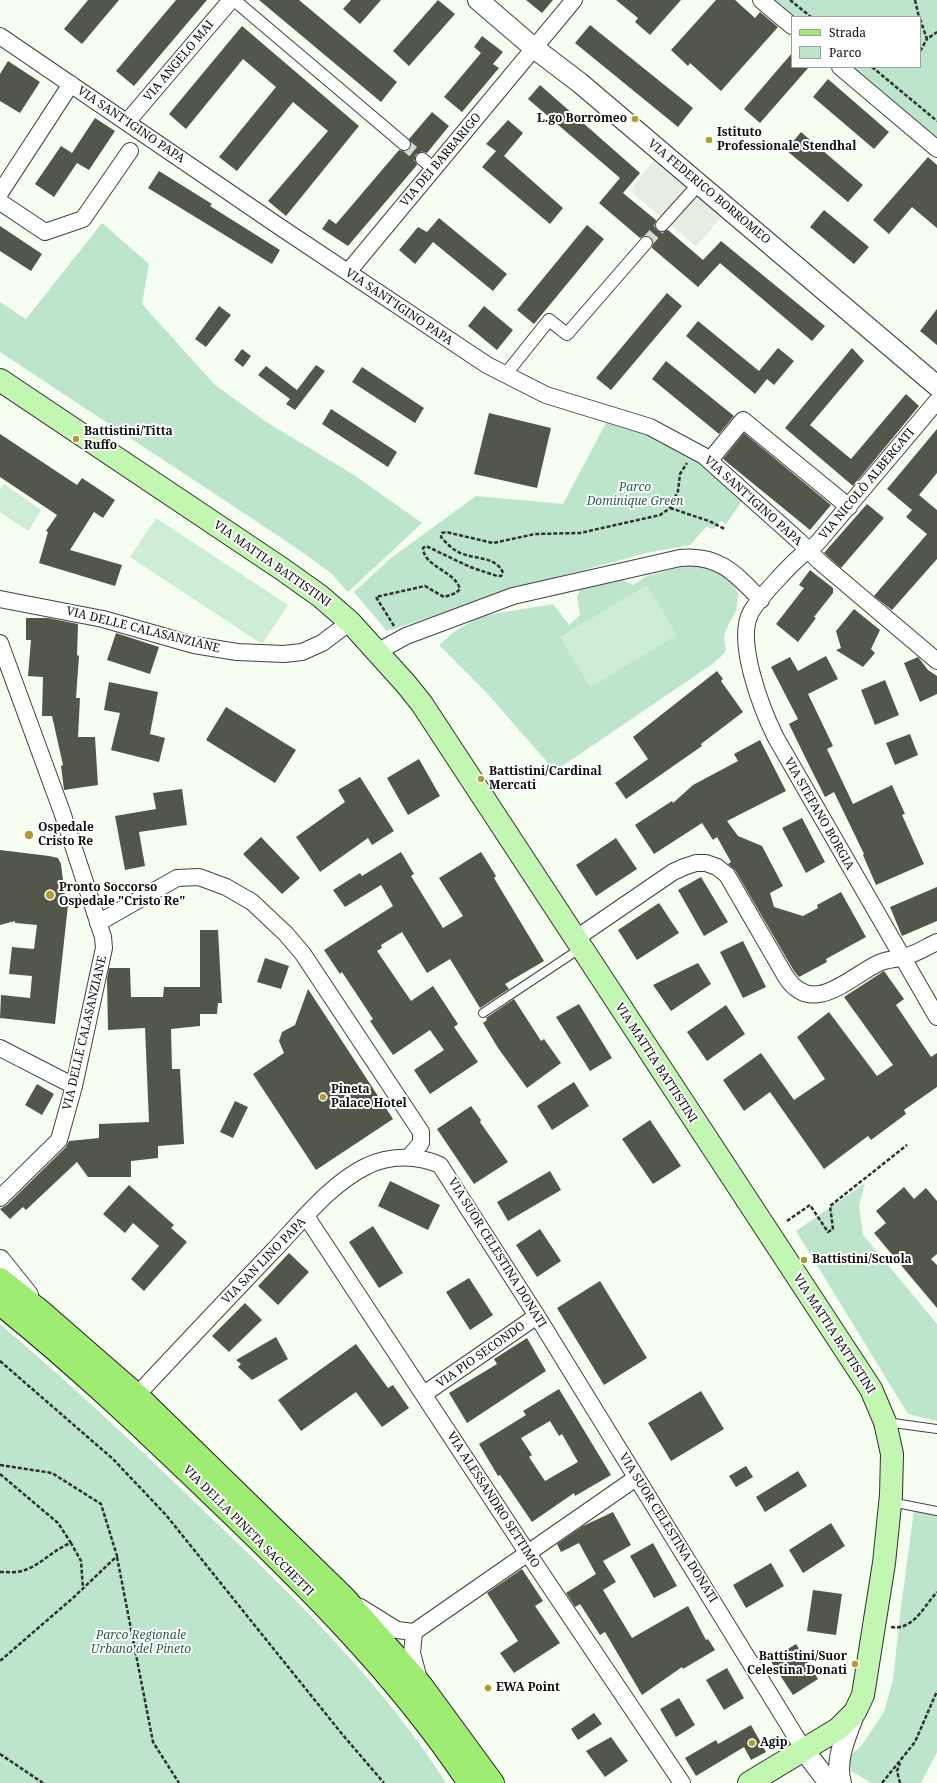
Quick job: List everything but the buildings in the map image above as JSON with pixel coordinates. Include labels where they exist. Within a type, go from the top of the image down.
[{"type":"main road","name":"VIA MATTIA BATTISTINI","points":[[0,380],[320,596],[350,622],[422,704],[871,1389],[885,1422],[892,1454],[890,1502],[875,1625],[864,1692],[855,1712],[838,1729],[749,1783]]},
{"type":"main road","name":"VIA DELLA PINETA SACCHETTI","points":[[0,1279],[43,1313],[137,1395],[344,1597],[422,1686],[493,1783]]},
{"type":"main road","name":"VIA DELLA PINETA SACCHETTI","points":[[0,1304],[126,1412],[251,1532],[329,1612],[412,1705],[469,1783]]},
{"type":"street","name":"VIA ANGELO MAI","points":[[127,122],[232,0]]},
{"type":"street","points":[[232,0],[404,144]]},
{"type":"street","name":"VIA FEDERICO BORROMEO","points":[[478,0],[534,48],[586,88],[937,386]]},
{"type":"street","name":"VIA DEI BARBARIGO","points":[[348,272],[428,163],[534,48],[574,0]]},
{"type":"street","points":[[761,0],[791,25]]},
{"type":"street","name":"VIA SANT'IGINO PAPA","points":[[0,36],[348,272],[469,353],[505,375],[556,399],[650,428],[703,456],[820,562],[937,661]]},
{"type":"street","points":[[841,68],[937,149]]},
{"type":"street","points":[[0,193],[71,84]]},
{"type":"street","points":[[0,202],[45,232],[74,223],[83,219],[130,151]]},
{"type":"street","points":[[662,225],[699,184]]},
{"type":"street","points":[[505,375],[549,320],[567,334],[646,243]]},
{"type":"street","name":"VIA NICOLÒ ALBERGATI","points":[[761,600],[808,550],[819,542],[937,401]]},
{"type":"street","points":[[703,456],[743,420],[848,507]]},
{"type":"street","points":[[377,652],[401,638],[513,596],[642,565],[686,557],[711,559],[725,566],[741,579],[761,600]]},
{"type":"street","name":"VIA DELLE CALASANZIANE","points":[[0,599],[103,619],[194,645],[237,652],[284,654],[296,653],[322,643],[350,622]]},
{"type":"street","name":"VIA STEFANO BORGIA","points":[[761,600],[749,616],[745,638],[749,659],[766,717],[820,816],[904,957],[937,1017]]},
{"type":"street","name":"VIA DELLE CALASANZIANE","points":[[0,643],[62,812],[104,943],[104,952],[84,1033],[74,1086],[59,1140],[0,1198]]},
{"type":"street","points":[[578,944],[673,872],[691,864],[701,863],[717,867],[727,876],[786,978],[799,991],[811,994],[825,994],[837,989],[877,964],[888,959],[904,957],[937,942]]},
{"type":"street","points":[[98,923],[162,886],[184,876],[199,876],[252,902],[286,934],[303,954],[420,1132],[421,1143],[409,1157]]},
{"type":"street","points":[[0,1048],[74,1086]]},
{"type":"street","name":"VIA SAN LINO PAPA","points":[[137,1395],[306,1216],[340,1183],[367,1165],[409,1157]]},
{"type":"street","name":"VIA SUOR CELESTINA DONATI","points":[[409,1157],[436,1163],[444,1168],[538,1316],[636,1478],[694,1568],[804,1750],[829,1783]]},
{"type":"street","name":"VIA ALESSANDRO SETTIMO","points":[[306,1216],[527,1552],[682,1783]]},
{"type":"street","name":"VIA DELLA PINETA SACCHETTI","points":[[0,1260],[43,1313]]},
{"type":"street","name":"VIA PIO SECONDO","points":[[424,1394],[538,1316]]},
{"type":"street","points":[[344,1597],[397,1630],[414,1632],[527,1552],[636,1478]]},
{"type":"street","points":[[414,1632],[412,1653],[414,1665],[422,1686]]},
{"type":"street","points":[[840,1783],[838,1773],[840,1761],[855,1712]]},
{"type":"lane","points":[[483,1013],[578,944]]},
{"type":"lane","points":[[885,1422],[937,1429]]},
{"type":"lane","points":[[890,1502],[937,1511]]},
{"type":"path","points":[[790,0],[810,16]]},
{"type":"path","points":[[915,0],[919,16]]},
{"type":"path","points":[[921,22],[926,40]]},
{"type":"path","points":[[921,49],[926,40],[937,32]]},
{"type":"path","points":[[873,68],[937,121]]},
{"type":"path","points":[[401,638],[376,597],[425,586],[444,597],[456,593],[460,589],[454,580],[429,560],[423,551],[423,548],[426,546],[470,567],[497,576],[501,576],[503,573],[502,570],[486,559],[464,555],[456,551],[441,537],[442,533],[446,532],[493,543],[535,534],[580,533],[660,515],[670,508],[678,491],[680,474],[703,456]]},
{"type":"path","points":[[670,508],[709,521],[725,529]]},
{"type":"path","points":[[787,1221],[810,1205],[828,1232],[833,1229],[830,1206],[907,1145]]},
{"type":"path","points":[[0,1361],[113,1459],[166,1515],[342,1734],[384,1783]]},
{"type":"path","points":[[0,1465],[52,1473],[101,1504],[117,1556],[153,1742],[179,1783]]},
{"type":"path","points":[[0,1474],[58,1523],[81,1561],[83,1589]]},
{"type":"path","points":[[0,1572],[25,1570],[60,1547],[71,1543]]},
{"type":"path","points":[[0,1660],[83,1589],[117,1556]]},
{"type":"path","points":[[875,1625],[898,1628],[909,1624],[937,1592]]},
{"type":"path","points":[[882,1783],[915,1742],[937,1691]]},
{"type":"path","points":[[0,1754],[43,1783]]},
{"type":"path","points":[[900,1783],[897,1771],[902,1760]]},
{"type":"green space","points":[[770,0],[937,0],[937,141],[851,68],[921,68],[921,16],[791,16]]},
{"type":"green space","points":[[102,223],[149,264],[142,304],[215,385],[268,423],[354,475],[422,523],[348,592],[331,573],[289,543],[0,352],[0,302],[26,319]]},
{"type":"green space","name":"Parco Dominique Green","points":[[606,423],[654,437],[681,451],[709,470],[742,501],[726,524],[721,521],[714,529],[706,527],[690,545],[646,553],[526,586],[387,631],[354,592],[391,558],[476,496],[563,504]]},
{"type":"green space","points":[[4,484],[41,510],[28,531],[0,512],[0,490]]},
{"type":"green space","points":[[156,518],[288,605],[262,644],[130,557]]},
{"type":"green space","points":[[689,565],[713,568],[734,586],[738,593],[735,613],[725,634],[724,639],[726,649],[724,654],[711,665],[555,771],[485,691],[439,645],[455,631],[481,616],[553,604],[569,625],[580,615],[577,597],[580,589],[621,579],[633,585],[647,576]]},
{"type":"green space","points":[[647,585],[677,635],[590,687],[560,637]]},
{"type":"green space","points":[[865,1183],[859,1206],[863,1235],[937,1324],[937,1421],[908,1414],[796,1231]]},
{"type":"green space","name":"Parco Regionale Urbano del Pineto","points":[[0,1324],[145,1455],[260,1565],[318,1623],[373,1684],[423,1749],[446,1783],[0,1783]]},
{"type":"green space","points":[[914,1510],[937,1514],[937,1752],[921,1783],[871,1783],[851,1771],[848,1758],[862,1745],[884,1712],[893,1680]]},
{"type":"shaded area","points":[[661,151],[729,209],[696,246],[630,191]]},
{"type":"tunnel","points":[[404,144],[422,159]]},
{"type":"tunnel","points":[[646,243],[662,225]]},
{"type":"place","name":"L.go Borromeo","points":[[635,119]]},
{"type":"place","name":"Istituto Professionale Stendhal","points":[[709,140]]},
{"type":"place","name":"Battistini/Titta Ruffo","points":[[76,439]]},
{"type":"place","name":"Battistini/Cardinal Mercati","points":[[481,779]]},
{"type":"place","name":"Ospedale Cristo Re","points":[[29,835]]},
{"type":"place","name":"Pronto Soccorso Ospedale \"Cristo Re\"","points":[[50,895]]},
{"type":"place","name":"Pineta Palace Hotel","points":[[323,1097]]},
{"type":"place","name":"Battistini/Scuola","points":[[804,1260]]},
{"type":"place","name":"Battistini/Suor Celestina Donati","points":[[855,1664]]},
{"type":"place","name":"EWA Point","points":[[488,1688]]},
{"type":"place","name":"Agip","points":[[752,1743]]}]
